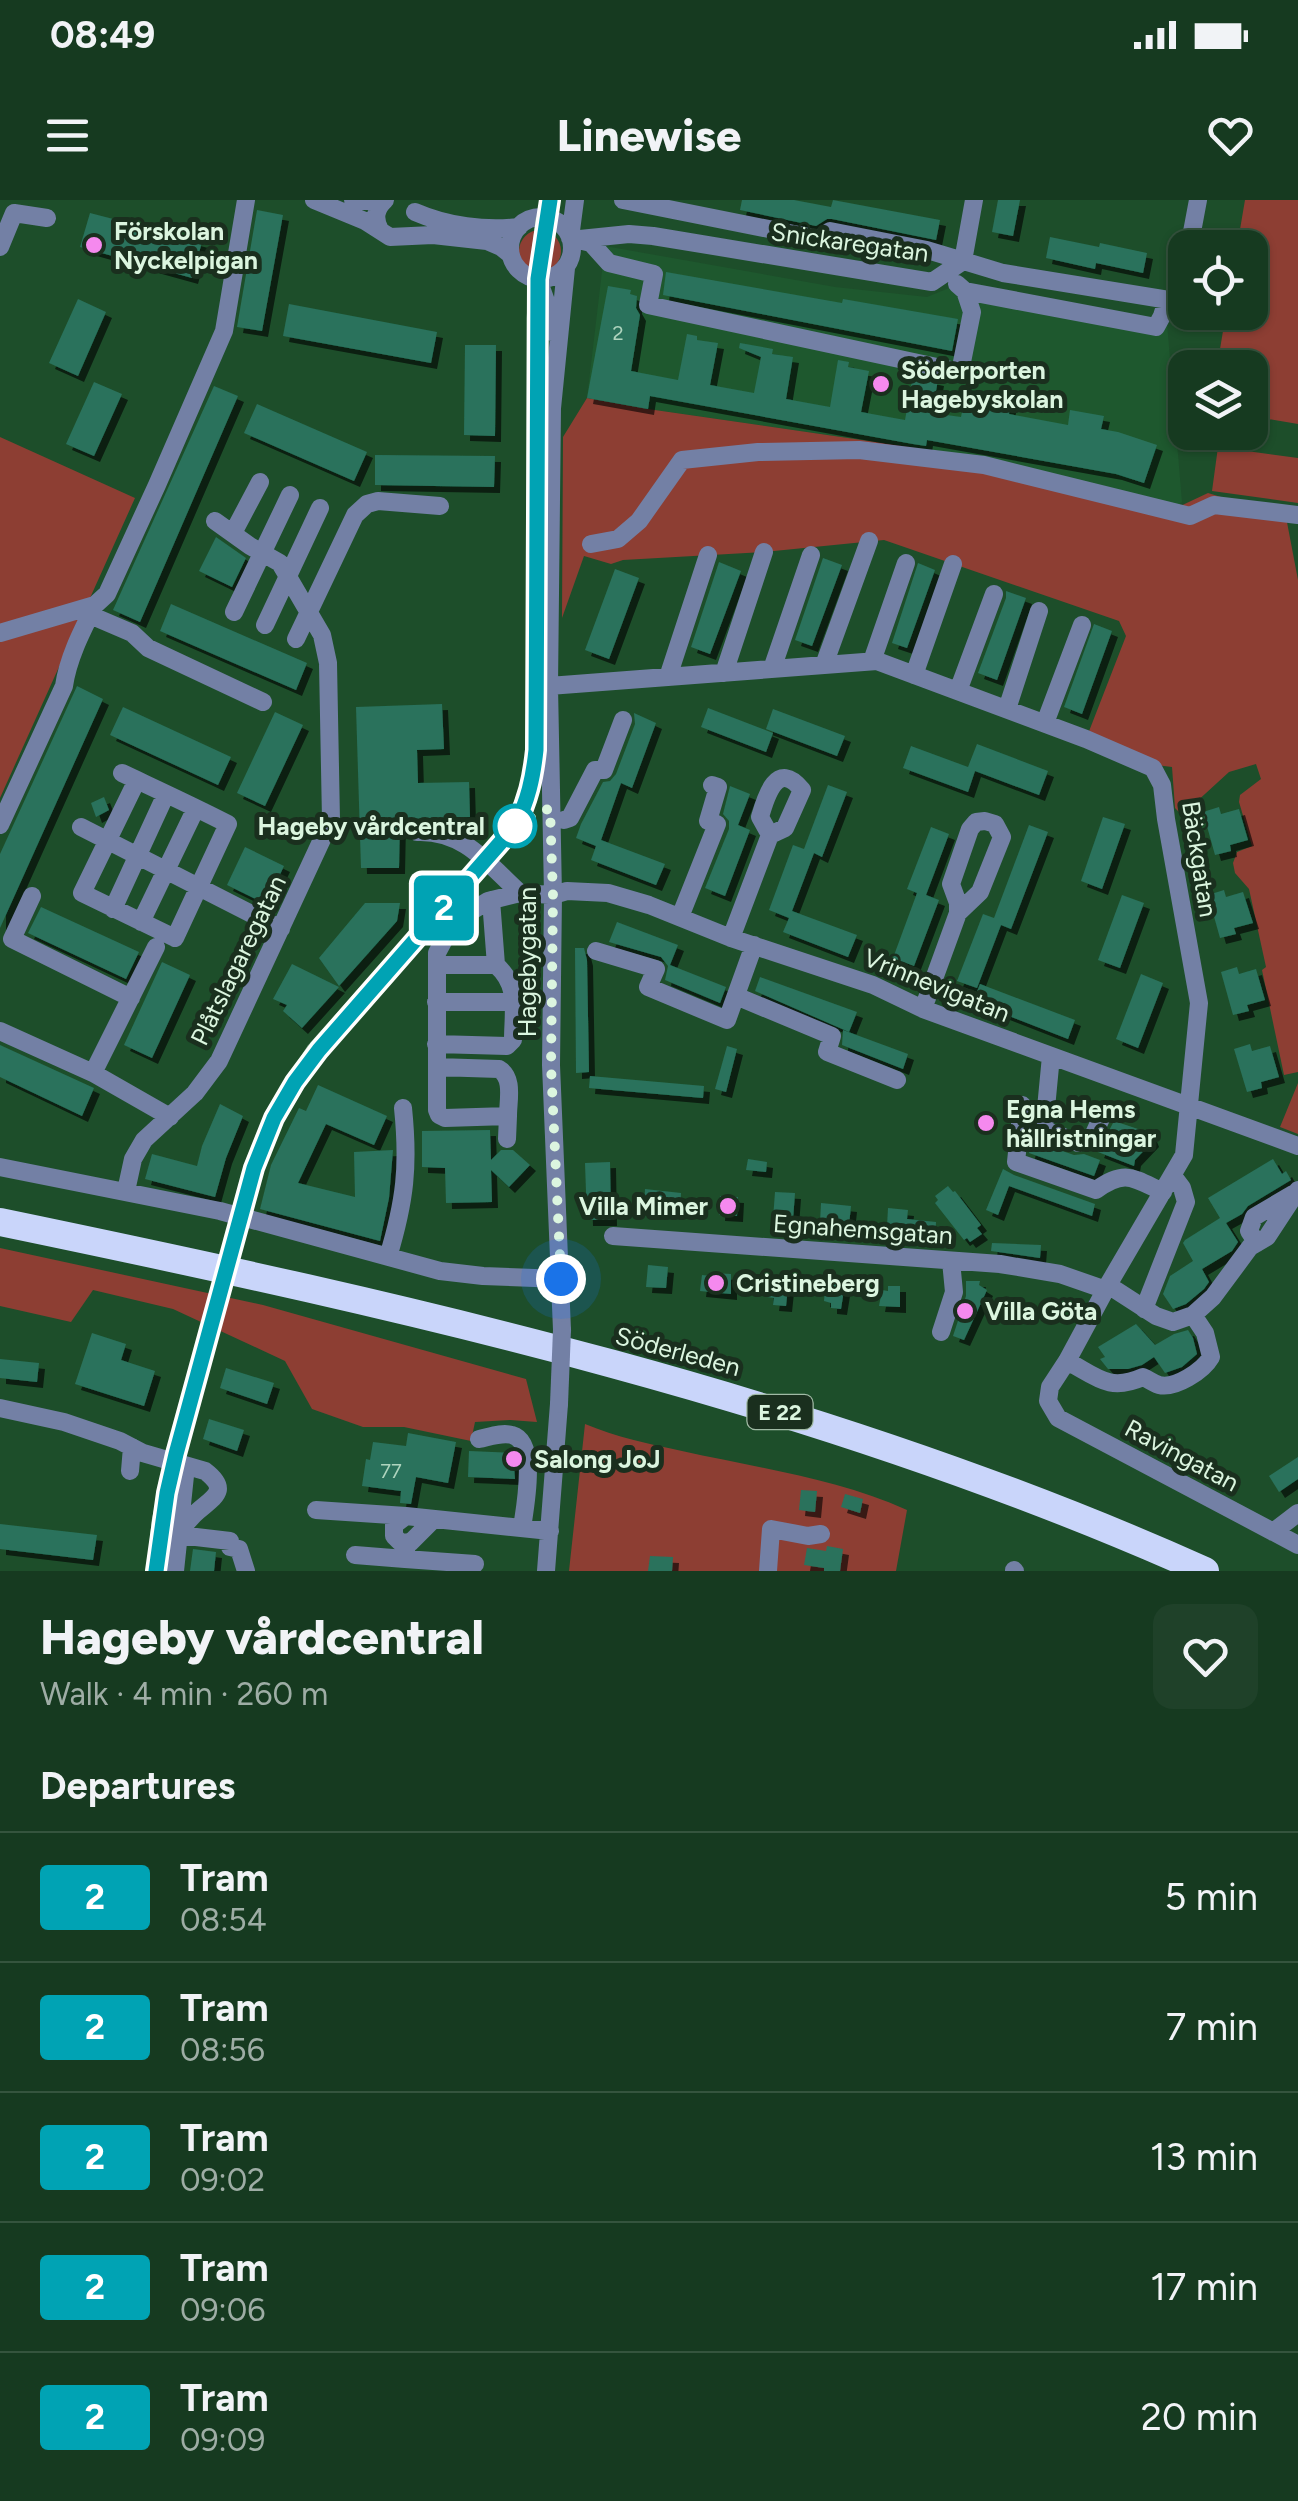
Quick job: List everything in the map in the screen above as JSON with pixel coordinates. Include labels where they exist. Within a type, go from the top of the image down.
[{"type":"highway","name":"Söderleden","points":[[0,1222],[282,1281],[700,1387],[859,1436],[1052,1506],[1205,1571]]},
{"type":"highway","name":"Söderleden","points":[[0,1235],[280,1296],[700,1404],[910,1471],[1166,1571]]},
{"type":"street","points":[[0,825],[64,686],[93,610],[107,594],[224,331],[246,200]]},
{"type":"street","points":[[314,200],[390,237],[432,235],[502,246],[512,254],[521,272],[538,279],[558,275],[572,256],[575,200]]},
{"type":"street","points":[[353,200],[384,201],[376,217],[380,230]]},
{"type":"street","points":[[512,254],[513,236],[519,227],[562,200]]},
{"type":"street","points":[[623,200],[819,239],[830,231],[963,261],[974,200]]},
{"type":"street","points":[[1192,230],[1198,200]]},
{"type":"street","points":[[404,236],[414,227],[412,205]]},
{"type":"street","points":[[412,205],[443,222],[503,229],[519,227]]},
{"type":"street","points":[[544,211],[573,240],[592,243],[609,263],[654,274],[648,304],[960,372],[972,312],[965,291],[946,272]]},
{"type":"street","points":[[0,247],[14,213],[47,218]]},
{"type":"street","name":"Snickaregatan","points":[[573,240],[630,234],[652,236],[932,282],[963,261],[1003,273],[1168,300]]},
{"type":"street","name":"Hagebygatan","points":[[546,1571],[562,1330],[551,1066],[549,686],[552,408],[566,268]]},
{"type":"street","name":"Hagebygatan","points":[[538,279],[556,352]]},
{"type":"street","points":[[965,291],[1156,326],[1168,305]]},
{"type":"street","points":[[591,544],[618,538],[639,521],[682,460],[758,452],[859,450],[984,465],[1190,516],[1214,504],[1298,515]]},
{"type":"street","points":[[232,533],[260,482]]},
{"type":"street","points":[[234,612],[290,495]]},
{"type":"street","points":[[296,639],[355,515],[367,504],[378,502],[440,506]]},
{"type":"street","points":[[265,625],[320,508]]},
{"type":"street","name":"Plåtslagaregatan","points":[[126,1191],[133,1159],[144,1140],[195,1093],[218,1061],[331,820],[328,663],[322,635],[280,563],[216,521]]},
{"type":"street","points":[[824,665],[869,541]]},
{"type":"street","points":[[724,673],[764,552]]},
{"type":"street","points":[[668,677],[708,555]]},
{"type":"street","points":[[772,669],[811,555]]},
{"type":"street","points":[[872,662],[906,562]]},
{"type":"street","points":[[914,674],[953,564]]},
{"type":"street","points":[[958,691],[994,594]]},
{"type":"street","points":[[0,633],[93,610],[132,633],[148,648],[263,702]]},
{"type":"street","points":[[1008,710],[1039,611]]},
{"type":"street","points":[[1044,723],[1082,625]]},
{"type":"street","name":"Bäckgatan","points":[[549,686],[878,661],[1153,768],[1162,785],[1199,1003],[1184,1154],[1050,1387],[1048,1401],[1058,1418],[1066,1421]]},
{"type":"street","points":[[564,820],[570,818],[595,770],[604,770],[623,720]]},
{"type":"street","points":[[130,777],[166,794],[228,824],[174,938],[82,893],[108,841],[130,777]]},
{"type":"street","points":[[680,917],[717,824],[708,821],[718,788],[712,786]]},
{"type":"street","points":[[113,908],[166,794]]},
{"type":"street","points":[[141,922],[196,808]]},
{"type":"street","points":[[923,1009],[958,913],[951,884],[970,829],[976,822],[996,824],[1002,837],[980,892],[958,913]]},
{"type":"street","points":[[81,827],[281,929]]},
{"type":"street","points":[[417,832],[446,834],[472,848],[520,893]]},
{"type":"street","points":[[732,938],[770,835]]},
{"type":"street","name":"Vrinnevigatan","points":[[490,900],[520,893],[608,893],[649,905],[1298,1146]]},
{"type":"street","points":[[32,896],[12,939],[131,998]]},
{"type":"street","points":[[496,965],[490,900],[465,914],[444,938],[437,953],[437,1110],[445,1118],[508,1116]]},
{"type":"street","points":[[596,951],[656,969],[648,988],[727,1020],[754,945]]},
{"type":"street","points":[[93,1073],[156,948]]},
{"type":"street","points":[[436,1044],[507,1046],[513,1040],[513,987],[507,975],[496,965],[437,965]]},
{"type":"street","points":[[736,996],[832,1036],[827,1052],[897,1080]]},
{"type":"street","points":[[436,1002],[513,1002]]},
{"type":"street","points":[[0,1031],[93,1073],[170,1117]]},
{"type":"street","points":[[1044,1129],[1052,1056]]},
{"type":"street","points":[[437,1068],[499,1069],[506,1073],[507,1139]]},
{"type":"street","points":[[1022,1105],[1016,1162],[1096,1190],[1112,1178],[1182,1188],[1186,1202],[1144,1309],[1173,1322],[1193,1315],[1213,1298],[1257,1243],[1249,1232],[1254,1217],[1298,1191]]},
{"type":"street","points":[[388,1257],[405,1184],[402,1108]]},
{"type":"street","points":[[1020,1125],[1044,1129],[1078,1143],[1093,1136],[1103,1114]]},
{"type":"street","points":[[0,1167],[232,1214],[440,1271],[561,1279]]},
{"type":"street","name":"Egnahemsgatan","points":[[613,1236],[1000,1264],[1107,1287],[1144,1309]]},
{"type":"street","points":[[941,1332],[954,1292],[951,1261]]},
{"type":"street","points":[[1067,1361],[1112,1384],[1125,1385],[1143,1377],[1161,1386],[1173,1385],[1206,1366],[1211,1357],[1205,1334],[1193,1315]]},
{"type":"street","points":[[0,1408],[64,1422],[143,1453],[205,1471],[218,1485],[217,1493],[179,1534]]},
{"type":"street","name":"Ravingatan","points":[[1066,1421],[1298,1546]]},
{"type":"street","points":[[479,1438],[513,1435],[527,1449],[522,1528]]},
{"type":"street","points":[[130,1471],[132,1447]]},
{"type":"street","points":[[174,1571],[186,1466]]},
{"type":"street","points":[[316,1510],[550,1531]]},
{"type":"street","points":[[1274,1532],[1298,1513]]},
{"type":"street","points":[[406,1516],[394,1525],[394,1536],[406,1551]]},
{"type":"street","points":[[406,1551],[434,1519]]},
{"type":"street","points":[[768,1571],[772,1530],[808,1536],[821,1534]]},
{"type":"street","points":[[179,1534],[230,1541],[230,1548],[239,1549],[246,1571]]},
{"type":"street","points":[[355,1554],[406,1551],[475,1564]]},
{"type":"shaded area","points":[[1245,200],[1298,200],[1298,424],[1268,419],[1268,350],[1220,350],[1223,330],[1268,330],[1268,230],[1240,230]]},
{"type":"shaded area","points":[[540,230],[555,236],[561,251],[555,266],[540,272],[525,266],[519,251],[525,236]]},
{"type":"shaded area","name":"Söderporten Hagebyskolan","points":[[605,246],[835,287],[927,297],[954,286],[1167,323],[1168,450],[1178,450],[1182,502],[1174,509],[958,454],[587,398]]},
{"type":"shaded area","points":[[587,398],[958,454],[1174,509],[1208,493],[1286,517],[1298,580],[1298,1072],[1284,1075],[1249,889],[1235,873],[1233,863],[1237,852],[1252,846],[1239,802],[1240,795],[1261,779],[1256,764],[1229,772],[1182,815],[1175,808],[1172,767],[1156,765],[1086,739],[1126,636],[1119,621],[884,540],[611,564],[584,556],[562,618],[563,437]]},
{"type":"shaded area","points":[[0,437],[135,498],[0,798]]},
{"type":"shaded area","points":[[1218,450],[1298,458],[1298,503],[1212,491]]},
{"type":"shaded area","points":[[1298,1083],[1298,1134],[1280,1127]]},
{"type":"shaded area","points":[[0,1248],[263,1305],[526,1379],[537,1422],[475,1422],[471,1441],[404,1427],[363,1427],[312,1409],[285,1361],[173,1309],[93,1290],[71,1322],[0,1306]]},
{"type":"shaded area","points":[[585,1424],[645,1443],[825,1482],[907,1510],[896,1571],[569,1571]]},
{"type":"building","points":[[742,200],[794,200],[831,207],[833,200],[940,220],[936,240],[832,219],[816,226],[740,210]]},
{"type":"building","points":[[998,200],[1020,200],[1013,236],[992,232]]},
{"type":"building","points":[[257,210],[283,215],[262,331],[237,327]]},
{"type":"building","name":"Förskolan Nyckelpigan","points":[[90,213],[202,242],[192,278],[80,247]]},
{"type":"building","points":[[1050,237],[1147,253],[1143,273],[1096,263],[1095,269],[1046,258]]},
{"type":"building","points":[[666,272],[958,319],[952,351],[663,295]]},
{"type":"building","points":[[608,286],[631,290],[630,294],[637,296],[640,315],[631,371],[678,380],[687,334],[718,343],[710,385],[754,393],[761,357],[739,348],[740,343],[793,357],[786,399],[830,407],[838,360],[849,362],[848,367],[869,371],[861,412],[905,420],[913,375],[938,380],[932,413],[961,417],[963,407],[977,409],[979,395],[1011,400],[1009,414],[1068,425],[1070,410],[1104,416],[1101,429],[1157,445],[1144,483],[1116,474],[927,440],[926,446],[913,444],[650,396],[648,409],[587,398]]},
{"type":"building","points":[[78,299],[106,312],[78,376],[49,363]]},
{"type":"building","points":[[289,304],[437,332],[431,363],[283,336]]},
{"type":"building","points":[[465,345],[496,345],[495,436],[464,435]]},
{"type":"building","points":[[94,382],[122,394],[94,456],[66,444]]},
{"type":"building","points":[[214,386],[238,396],[140,622],[113,610]]},
{"type":"building","points":[[257,404],[367,452],[354,481],[244,433]]},
{"type":"building","points":[[375,455],[495,456],[494,487],[375,485]]},
{"type":"building","points":[[216,537],[246,558],[232,587],[199,571]]},
{"type":"building","points":[[823,558],[842,565],[812,646],[795,640]]},
{"type":"building","points":[[719,562],[741,571],[710,654],[691,647]]},
{"type":"building","points":[[918,563],[935,570],[907,648],[892,643]]},
{"type":"building","points":[[615,569],[639,578],[609,659],[585,650]]},
{"type":"building","points":[[1006,591],[1026,598],[997,680],[978,673]]},
{"type":"building","points":[[171,604],[307,663],[296,690],[160,631]]},
{"type":"building","points":[[1094,624],[1112,631],[1082,714],[1064,707]]},
{"type":"building","points":[[77,686],[103,699],[0,928],[0,854]]},
{"type":"building","points":[[442,704],[444,749],[417,750],[418,783],[469,782],[470,817],[400,819],[399,868],[361,868],[356,707]]},
{"type":"building","points":[[123,707],[231,757],[218,785],[110,735]]},
{"type":"building","points":[[708,708],[773,733],[766,752],[701,727]]},
{"type":"building","points":[[773,709],[845,736],[837,756],[766,729]]},
{"type":"building","points":[[275,712],[303,725],[265,806],[237,793]]},
{"type":"building","points":[[634,713],[656,723],[632,788],[621,783],[601,840],[665,864],[656,885],[591,860],[596,846],[576,838],[603,782],[616,774],[635,724]]},
{"type":"building","points":[[977,744],[1048,771],[1039,795],[975,771],[968,792],[903,768],[911,746],[968,767]]},
{"type":"building","points":[[828,785],[847,792],[822,857],[814,853],[792,911],[857,935],[848,957],[783,932],[789,918],[769,910],[793,845],[804,849]]},
{"type":"building","points":[[730,786],[750,794],[738,825],[750,830],[725,896],[705,888],[729,829],[723,814]]},
{"type":"building","points":[[104,797],[109,810],[96,817],[91,803]]},
{"type":"building","points":[[1219,807],[1221,814],[1239,809],[1248,840],[1215,855],[1203,812]]},
{"type":"building","points":[[1103,817],[1125,824],[1102,889],[1081,881]]},
{"type":"building","points":[[1029,825],[1048,832],[1011,929],[1001,925],[977,988],[957,981],[983,914],[994,918]]},
{"type":"building","points":[[931,827],[949,834],[926,895],[939,900],[914,966],[893,958],[917,893],[907,889]]},
{"type":"building","points":[[245,847],[284,866],[266,904],[227,885]]},
{"type":"building","points":[[1224,890],[1226,897],[1243,892],[1253,923],[1234,928],[1236,934],[1220,938],[1208,895]]},
{"type":"building","points":[[1122,895],[1144,903],[1120,968],[1098,960]]},
{"type":"building","points":[[365,903],[400,903],[397,921],[339,986],[319,958]]},
{"type":"building","points":[[41,907],[139,952],[126,979],[28,933]]},
{"type":"building","points":[[617,922],[678,945],[670,965],[726,987],[720,1003],[665,980],[668,966],[661,957],[609,942]]},
{"type":"building","points":[[575,948],[584,948],[587,960],[589,1072],[576,1073]]},
{"type":"building","points":[[162,962],[190,975],[152,1058],[124,1045]]},
{"type":"building","points":[[292,964],[339,987],[302,1028],[283,1011],[287,1005],[273,999]]},
{"type":"building","points":[[1237,967],[1239,974],[1256,969],[1265,1000],[1247,1005],[1249,1011],[1233,1015],[1221,972]]},
{"type":"building","points":[[1141,974],[1163,983],[1138,1048],[1116,1039]]},
{"type":"building","points":[[760,977],[857,1012],[849,1032],[755,991]]},
{"type":"building","points":[[980,984],[1075,1020],[1068,1039],[973,1002]]},
{"type":"building","points":[[843,1030],[908,1054],[903,1069],[842,1045]]},
{"type":"building","points":[[1250,1044],[1252,1051],[1270,1046],[1279,1077],[1261,1082],[1262,1088],[1247,1092],[1234,1049]]},
{"type":"building","points":[[0,1045],[94,1088],[82,1116],[0,1077]]},
{"type":"building","points":[[727,1046],[737,1049],[726,1092],[715,1089]]},
{"type":"building","points":[[590,1076],[704,1086],[703,1098],[589,1088]]},
{"type":"building","points":[[318,1085],[387,1116],[374,1145],[326,1124],[298,1183],[355,1197],[354,1152],[393,1150],[380,1241],[260,1209],[271,1165],[299,1108],[306,1111]]},
{"type":"building","points":[[220,1104],[243,1116],[215,1197],[145,1179],[152,1154],[197,1166]]},
{"type":"building","points":[[1114,1121],[1150,1133],[1153,1141],[1134,1166],[1098,1152]]},
{"type":"building","points":[[490,1130],[491,1160],[501,1150],[513,1150],[530,1165],[509,1187],[491,1170],[492,1202],[446,1203],[445,1168],[422,1167],[422,1131]]},
{"type":"building","points":[[1031,1140],[1100,1160],[1094,1176],[1029,1153]]},
{"type":"building","points":[[748,1159],[767,1162],[766,1172],[746,1170]]},
{"type":"building","points":[[1273,1159],[1291,1180],[1226,1223],[1238,1242],[1232,1251],[1202,1269],[1209,1282],[1204,1289],[1173,1309],[1163,1294],[1170,1276],[1193,1261],[1183,1243],[1220,1218],[1208,1198]]},
{"type":"building","points":[[610,1162],[611,1220],[587,1220],[585,1163]]},
{"type":"building","points":[[1003,1169],[1095,1204],[1092,1216],[1009,1186],[998,1215],[986,1210]]},
{"type":"building","points":[[948,1186],[981,1225],[977,1228],[982,1234],[970,1242],[964,1240],[935,1203],[935,1196]]},
{"type":"building","points":[[645,1189],[681,1193],[680,1212],[644,1210]]},
{"type":"building","points":[[775,1192],[795,1193],[793,1220],[773,1219]]},
{"type":"building","name":"Villa Mimer","points":[[720,1196],[738,1197],[737,1216],[719,1215]]},
{"type":"building","points":[[821,1203],[851,1206],[849,1225],[838,1224],[837,1228],[820,1223]]},
{"type":"building","points":[[888,1208],[908,1210],[907,1219],[936,1222],[935,1242],[924,1241],[925,1231],[887,1227]]},
{"type":"building","points":[[992,1243],[1041,1245],[1040,1258],[991,1251]]},
{"type":"building","points":[[648,1265],[668,1267],[666,1288],[646,1287]]},
{"type":"building","name":"Cristineberg","points":[[731,1274],[731,1294],[700,1291],[702,1275]]},
{"type":"building","points":[[769,1276],[789,1278],[786,1306],[773,1305],[774,1298],[767,1297]]},
{"type":"building","points":[[826,1279],[845,1284],[841,1309],[831,1308],[831,1303],[824,1301]]},
{"type":"building","name":"Villa Göta","points":[[966,1281],[980,1281],[979,1285],[987,1290],[964,1340],[953,1336],[966,1296]]},
{"type":"building","points":[[888,1286],[900,1286],[900,1307],[879,1306],[882,1290],[888,1291]]},
{"type":"building","points":[[1136,1324],[1155,1345],[1188,1330],[1197,1354],[1182,1367],[1165,1373],[1154,1357],[1128,1369],[1108,1369],[1100,1359],[1105,1357],[1098,1347]]},
{"type":"building","points":[[92,1333],[126,1344],[121,1360],[155,1371],[144,1406],[75,1384]]},
{"type":"building","points":[[0,1359],[39,1363],[37,1382],[0,1378]]},
{"type":"building","points":[[226,1368],[274,1383],[267,1404],[220,1388]]},
{"type":"building","points":[[209,1419],[244,1430],[237,1451],[203,1439]]},
{"type":"building","points":[[408,1433],[456,1442],[448,1483],[416,1477],[411,1504],[400,1503],[401,1491],[362,1486],[373,1442],[406,1446]]},
{"type":"building","points":[[469,1451],[513,1453],[515,1479],[468,1477]]},
{"type":"building","points":[[1298,1457],[1298,1479],[1279,1492],[1269,1476]]},
{"type":"building","points":[[801,1490],[817,1491],[815,1512],[799,1510]]},
{"type":"building","points":[[845,1494],[863,1499],[860,1513],[841,1507]]},
{"type":"building","points":[[0,1524],[97,1535],[93,1560],[0,1549]]},
{"type":"building","points":[[827,1546],[843,1549],[840,1571],[804,1565],[807,1548],[826,1551]]},
{"type":"building","points":[[193,1549],[216,1552],[214,1571],[190,1571]]},
{"type":"building","points":[[650,1556],[673,1557],[672,1571],[648,1571]]},
{"type":"tram line","name":"2","points":[[156,1571],[176,1454],[254,1168],[274,1118],[319,1050],[515,826],[533,780],[538,279],[550,200]]},
{"type":"tram line","points":[[148,1571],[153,1520],[168,1451],[245,1167],[268,1110],[309,1046],[497,835],[510,815],[522,782],[528,748],[528,318],[537,218]]},
{"type":"place","name":"Förskolan Nyckelpigan","points":[[94,245]]},
{"type":"place","name":"Söderporten Hagebyskolan","points":[[881,384]]},
{"type":"place","name":"Hageby vårdcentral","points":[[515,826]]},
{"type":"place","name":"Egna Hems hällristningar","points":[[986,1123]]},
{"type":"place","name":"Villa Mimer","points":[[728,1206]]},
{"type":"place","name":"Cristineberg","points":[[716,1283]]},
{"type":"place","name":"Villa Göta","points":[[965,1311]]},
{"type":"place","name":"Salong JoJ","points":[[514,1459]]},
{"type":"route","points":[[515,826],[550,808],[551,1066],[561,1279]]}]
